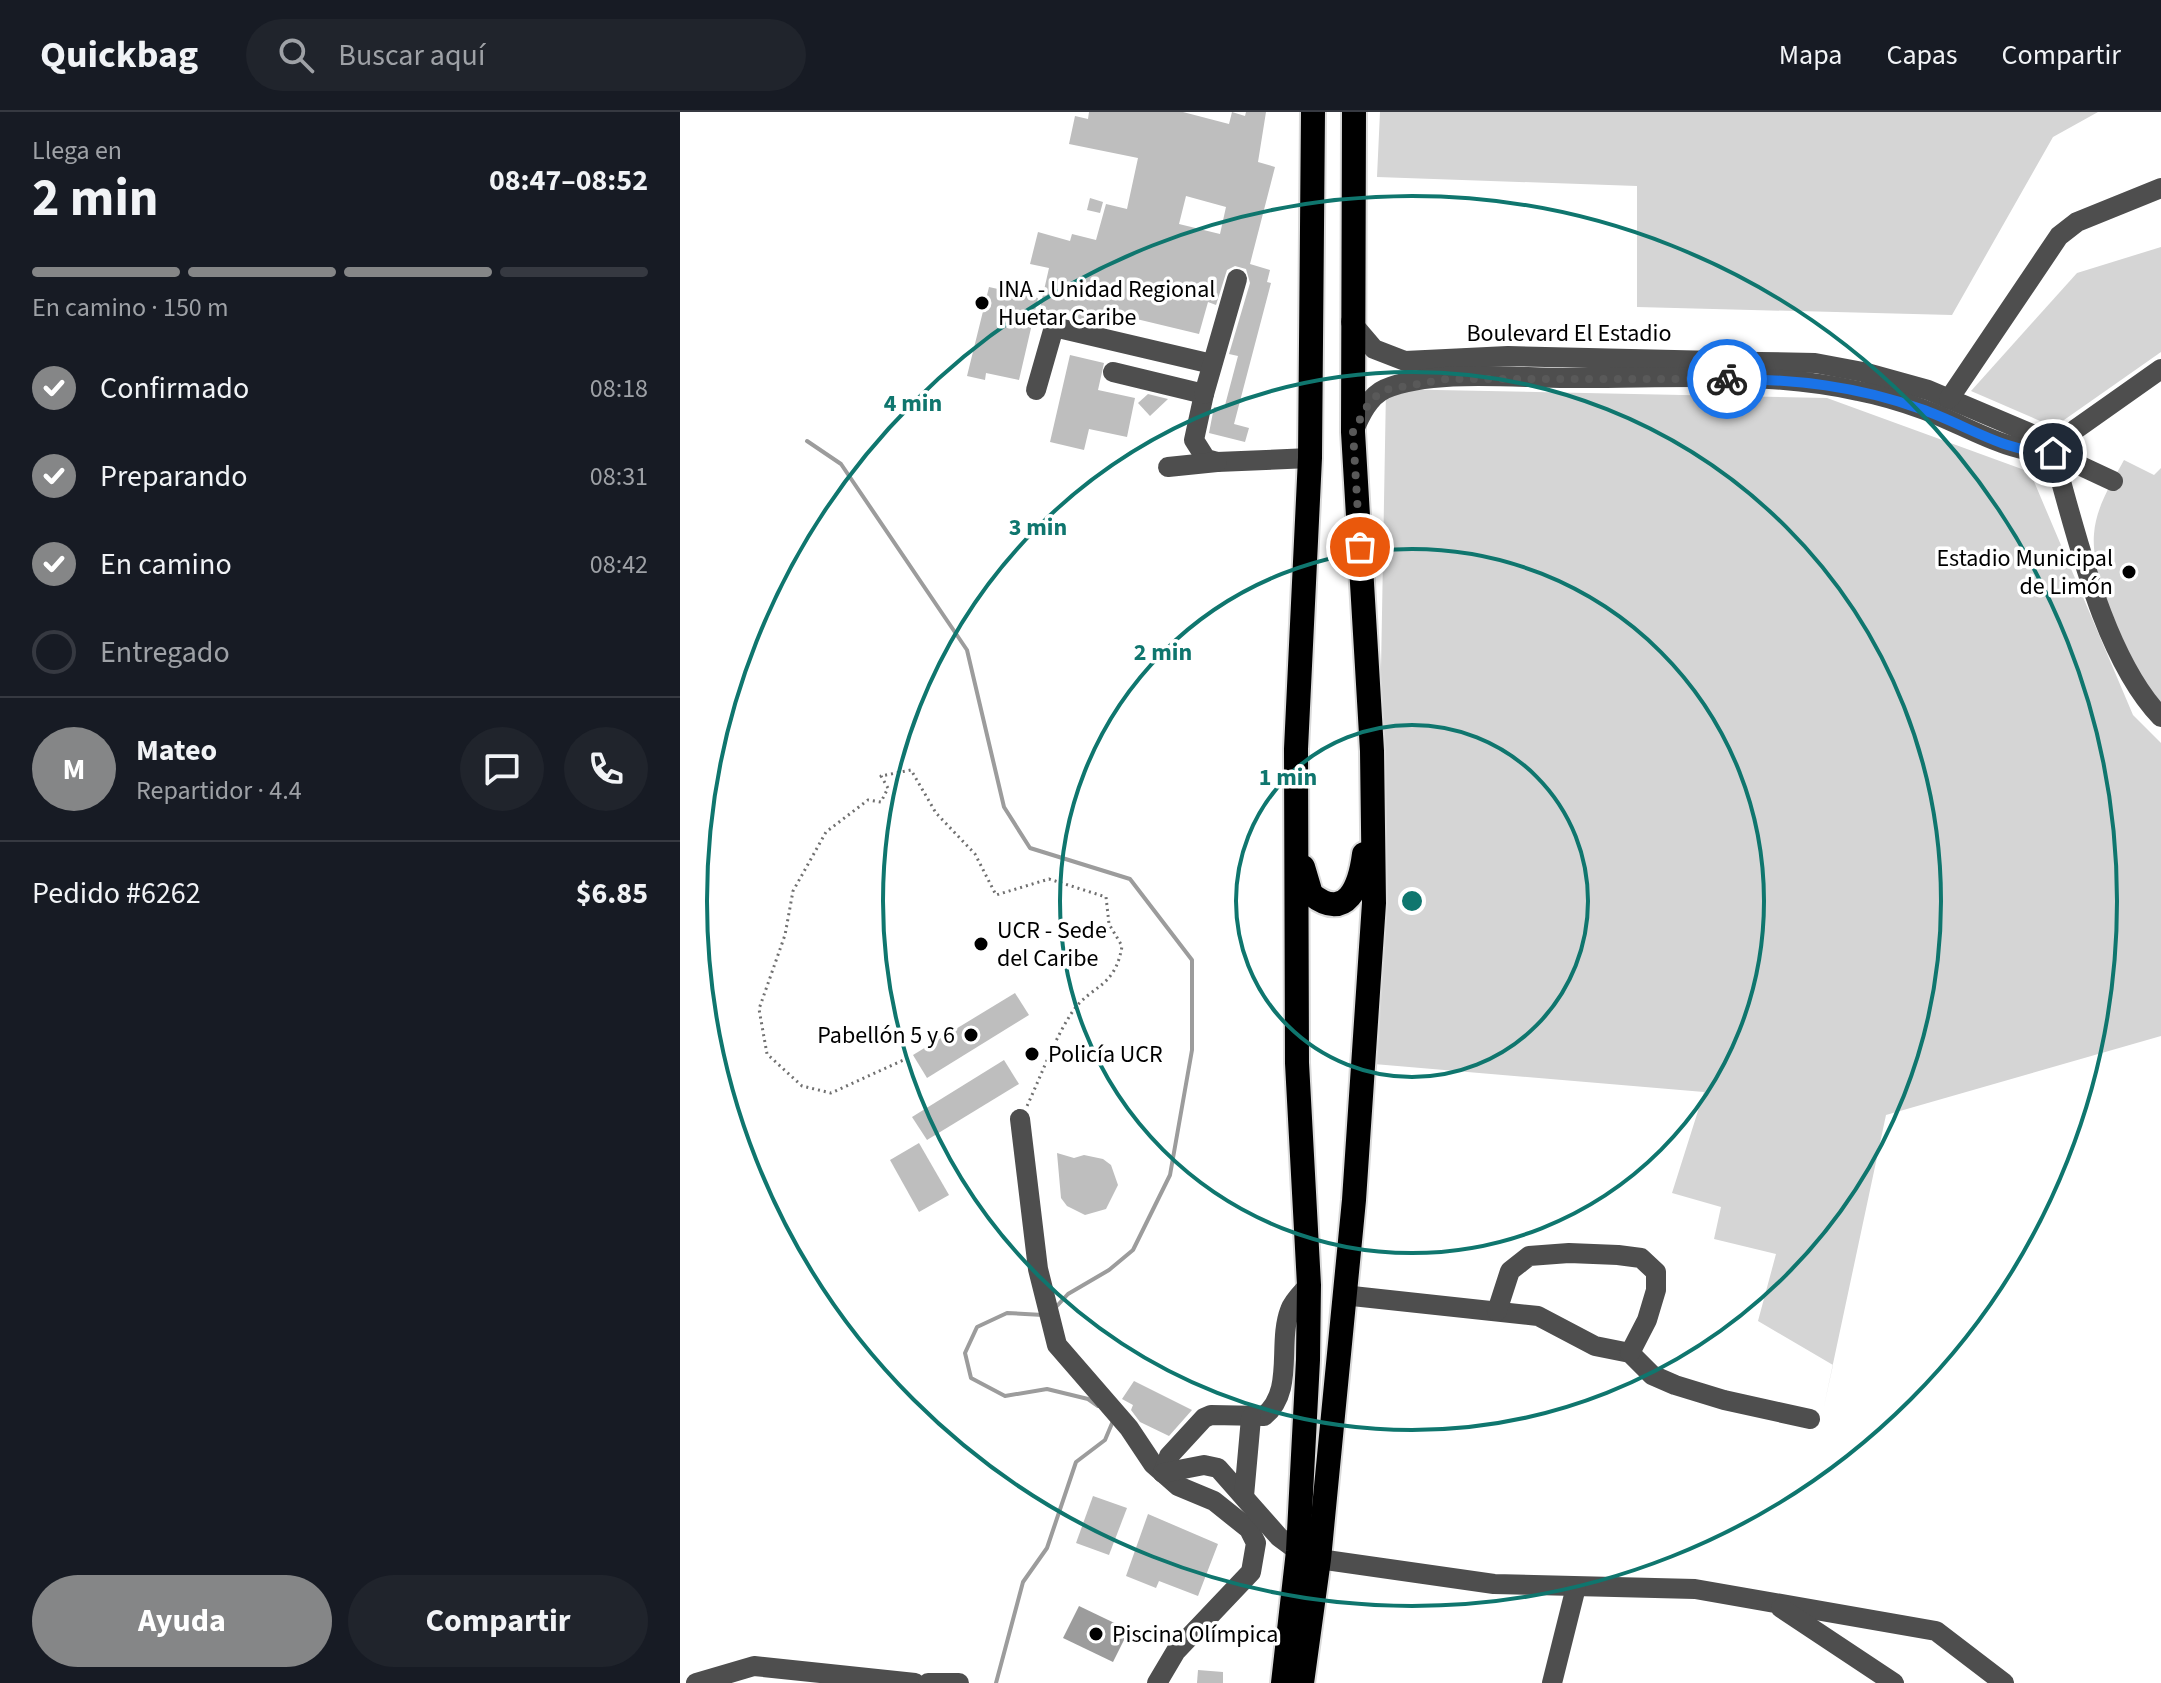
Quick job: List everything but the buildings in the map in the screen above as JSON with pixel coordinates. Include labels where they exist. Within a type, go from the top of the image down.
[{"type":"highway","points":[[1302,1683],[1308,1555],[1309,1285],[1297,1063],[1296,749],[1310,458],[1313,112]]},
{"type":"highway","points":[[1283,1683],[1308,1555],[1343,1295],[1369,1009],[1374,903],[1372,751],[1353,432],[1354,112]]},
{"type":"highway","points":[[1296,749],[1306,885],[1311,894],[1328,905],[1349,899],[1361,875],[1372,751]]},
{"type":"street","points":[[1949,399],[2059,236],[2077,222],[2161,188]]},
{"type":"street","points":[[1217,462],[1206,459],[1194,440],[1237,279]]},
{"type":"street","name":"Boulevard El Estadio","points":[[1351,322],[1374,349],[1405,361],[1508,356],[1815,363],[1863,372],[1949,399],[2032,434],[2053,453]]},
{"type":"street","points":[[1036,390],[1054,327],[1212,364]]},
{"type":"street","points":[[2053,453],[2076,429],[2161,369]]},
{"type":"street","points":[[1113,372],[1204,394]]},
{"type":"street","name":"Boulevard El Estadio","points":[[1353,432],[1370,401],[1384,390],[1430,381],[1812,381],[1862,391],[1921,409],[2025,453],[2053,453]]},
{"type":"street","points":[[2053,453],[2113,481]]},
{"type":"street","points":[[2053,453],[2090,582],[2121,653],[2148,704],[2161,717]]},
{"type":"street","points":[[1168,467],[1310,458]]},
{"type":"street","points":[[1020,1119],[1038,1269],[1057,1345],[1097,1389],[1163,1473],[1178,1486],[1214,1501],[1249,1529],[1256,1543],[1251,1572],[1176,1651],[1157,1683]]},
{"type":"street","points":[[1497,1311],[1510,1271],[1529,1256],[1569,1253],[1641,1258],[1656,1272],[1656,1290],[1630,1353]]},
{"type":"street","points":[[1163,1473],[1169,1456],[1204,1418],[1211,1415],[1264,1416],[1275,1407],[1282,1387],[1284,1330],[1291,1307],[1309,1285]]},
{"type":"street","points":[[1343,1295],[1538,1316],[1595,1346],[1630,1353],[1652,1375],[1675,1385],[1724,1400],[1810,1419]]},
{"type":"street","points":[[1244,1496],[1251,1418]]},
{"type":"street","points":[[1163,1473],[1204,1465],[1218,1468],[1279,1537],[1308,1555],[1494,1584],[1695,1589],[1936,1631],[2004,1683]]},
{"type":"street","points":[[1552,1683],[1576,1587]]},
{"type":"street","points":[[1773,1602],[1894,1683]]},
{"type":"street","points":[[696,1683],[754,1666],[915,1683]]},
{"type":"street","points":[[928,1683],[959,1683]]},
{"type":"path","points":[[908,1058],[831,1093],[802,1086],[767,1054],[759,1009],[785,935],[793,891],[826,832],[868,800],[881,802],[888,788],[881,776],[911,770],[936,813],[975,854],[996,895],[1013,893],[1049,879],[1106,897],[1109,924],[1122,946],[1120,962],[1109,980],[1072,1012],[1020,1119]]},
{"type":"shaded area","points":[[1380,112],[2098,112],[2053,137],[1952,315],[1637,307],[1637,186],[1377,177]]},
{"type":"shaded area","points":[[2161,247],[2161,352],[2054,427],[1971,391],[2077,273]]},
{"type":"shaded area","points":[[1386,389],[1827,398],[2030,472],[2133,715],[2161,743],[2161,1036],[1886,1115],[1833,1365],[1758,1321],[1776,1254],[1714,1239],[1721,1207],[1672,1193],[1704,1092],[1374,1064]]},
{"type":"shaded area","name":"Estadio Municipal de Limón","points":[[2124,460],[2154,475],[2161,468],[2161,704],[2137,670],[2115,624],[2094,553],[2098,514]]},
{"type":"shaded area","name":"Piscina Olímpica","points":[[1079,1606],[1129,1630],[1113,1662],[1063,1638]]},
{"type":"waterway","points":[[807,441],[841,464],[967,650],[1004,807],[1030,848],[1130,879],[1192,960],[1192,1050],[1170,1175],[1133,1250],[1109,1270],[1068,1294],[1056,1307]]},
{"type":"waterway","points":[[1043,1315],[1007,1313],[977,1327],[965,1353],[971,1378],[1005,1396],[1047,1389],[1088,1399],[1098,1406]]},
{"type":"waterway","points":[[996,1683],[1023,1582],[1047,1548],[1076,1462],[1105,1440],[1113,1421]]},
{"type":"way so far","points":[[1360,547],[1353,432],[1370,401],[1384,390],[1446,379],[1727,379]]},
{"type":"place","name":"INA - Unidad Regional Huetar Caribe","points":[[982,303]]},
{"type":"place","name":"Estadio Municipal de Limón","points":[[2129,572]]},
{"type":"place","name":"UCR - Sede del Caribe","points":[[981,944]]},
{"type":"place","name":"Pabellón 5 y 6","points":[[971,1035]]},
{"type":"place","name":"Policía UCR","points":[[1032,1054]]},
{"type":"place","name":"Piscina Olímpica","points":[[1096,1634]]},
{"type":"route","points":[[1727,379],[1812,381],[1862,391],[1921,409],[2025,453],[2053,453]]}]
